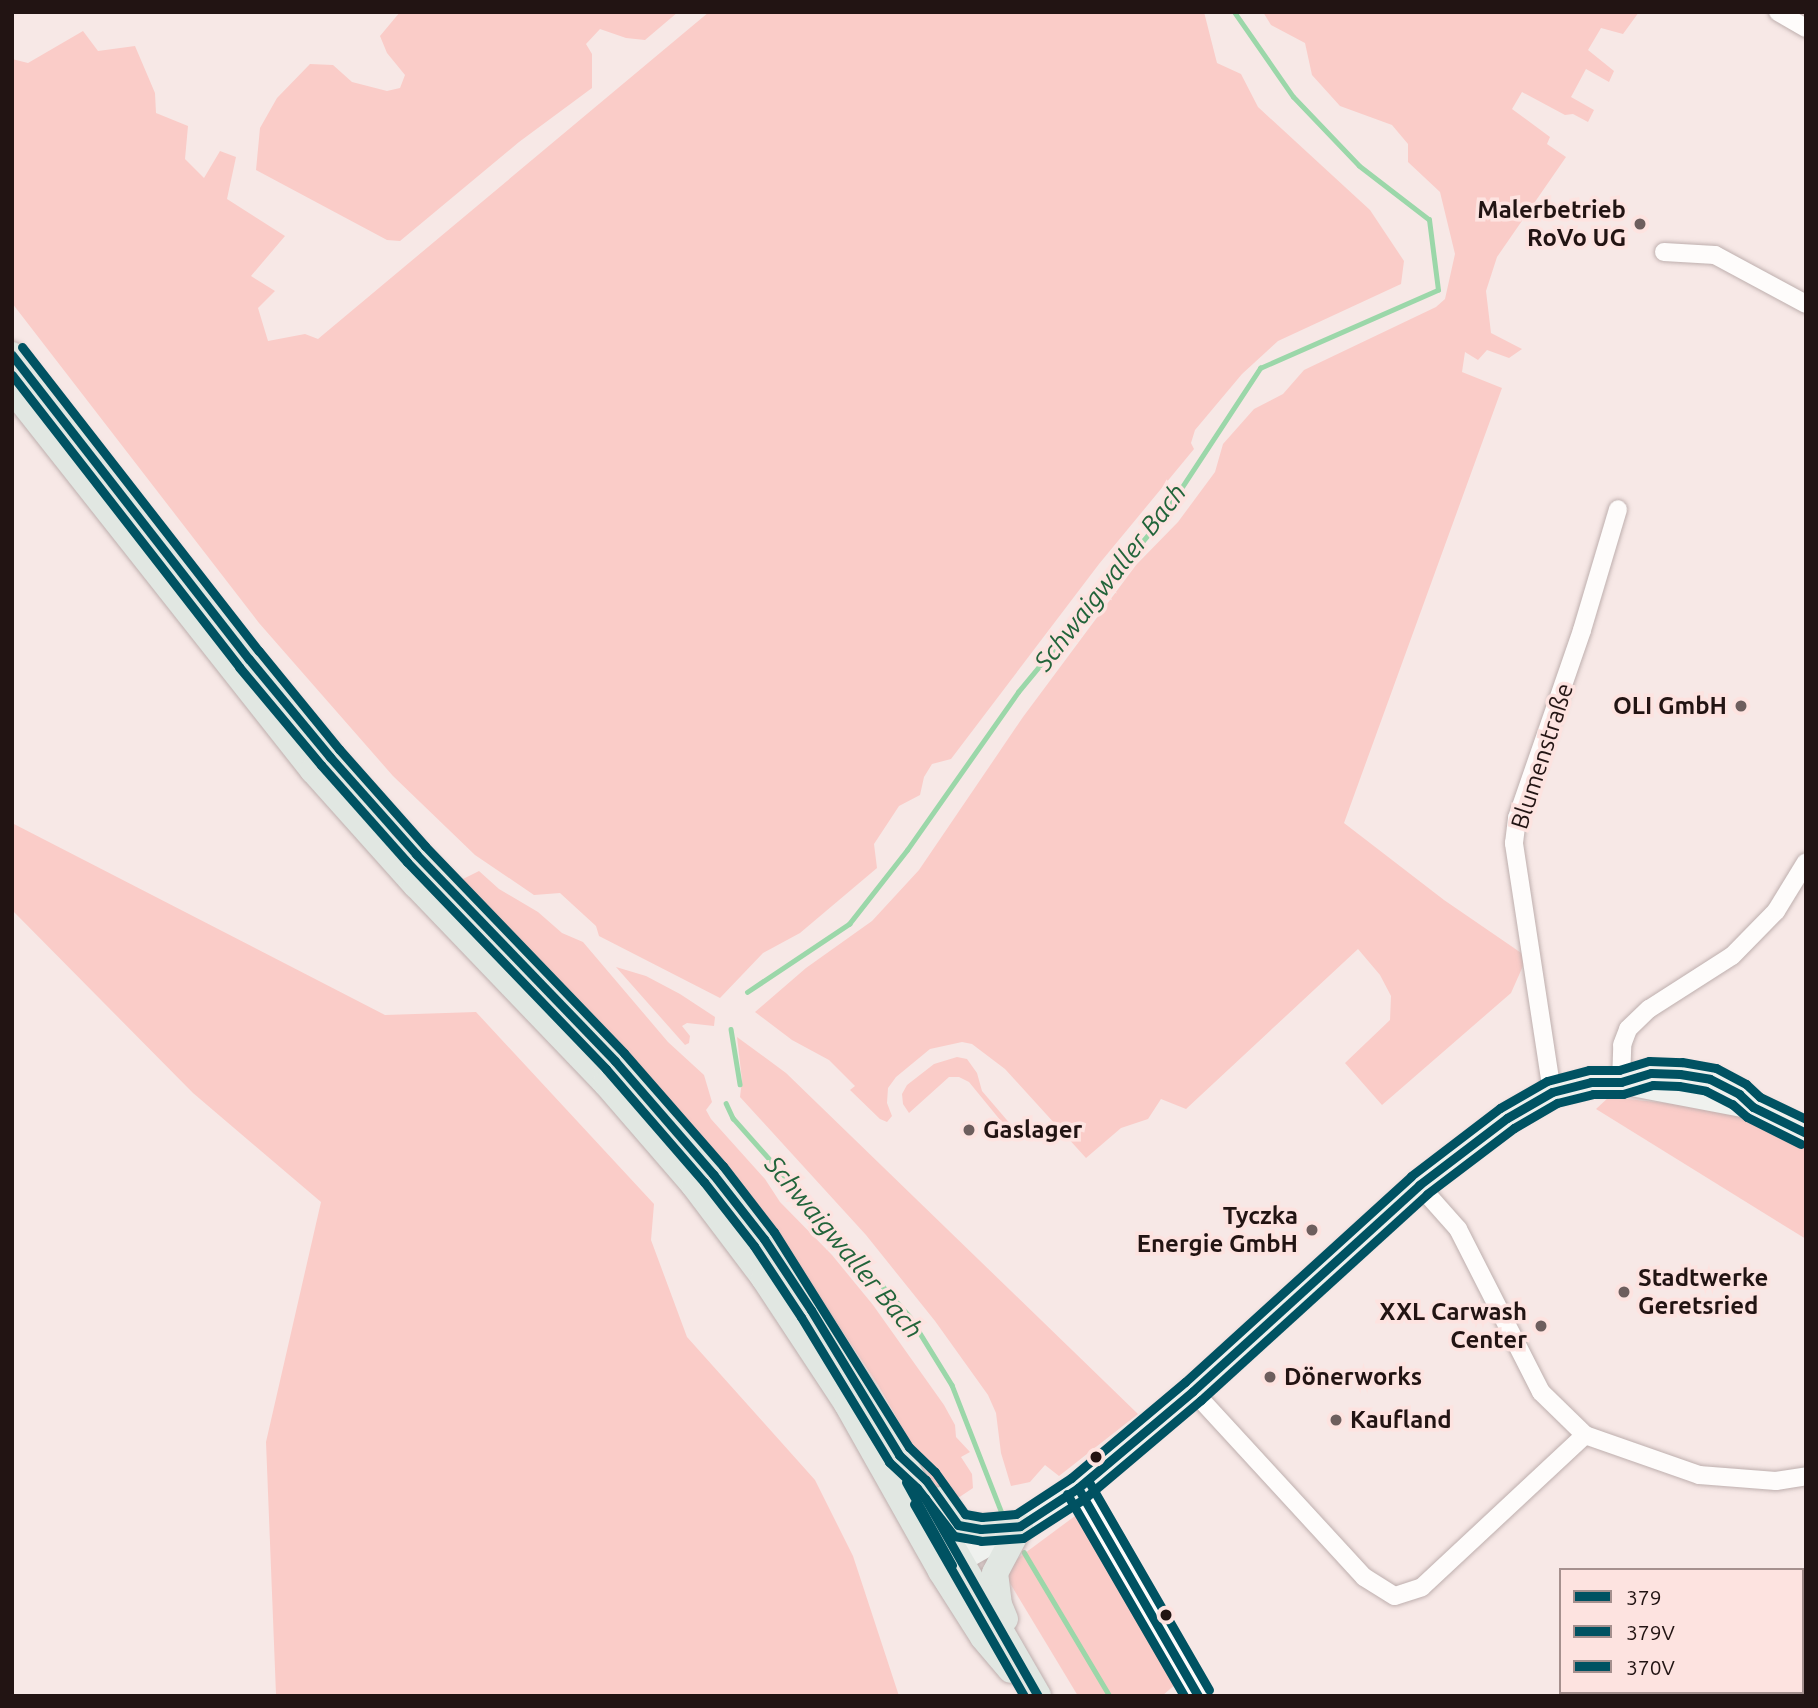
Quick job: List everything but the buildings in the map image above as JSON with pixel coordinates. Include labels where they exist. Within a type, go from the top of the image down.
[{"type":"main road","points":[[12,355],[241,648],[330,757],[416,854],[615,1061],[713,1174],[764,1240],[811,1310],[899,1455],[983,1637],[1032,1696]]},
{"type":"main road","points":[[12,389],[313,770],[416,885],[606,1083],[694,1185],[764,1278],[950,1565],[1014,1651],[1038,1696]]},
{"type":"main road","points":[[899,1455],[926,1479],[958,1525],[981,1529],[1020,1526]]},
{"type":"main road","points":[[1014,1651],[1012,1634],[999,1605],[995,1573],[1020,1526]]},
{"type":"street","points":[[1778,12],[1806,28]]},
{"type":"street","points":[[1664,252],[1715,255],[1806,304]]},
{"type":"street","name":"Blumenstraße","points":[[1552,1092],[1514,843],[1517,818],[1583,630],[1618,509]]},
{"type":"street","points":[[1621,1082],[1622,1045],[1628,1029],[1649,1010],[1732,956],[1776,911],[1806,862]]},
{"type":"street","points":[[950,1565],[1020,1526],[1078,1488],[1192,1391],[1419,1185],[1507,1118],[1552,1092],[1591,1082],[1621,1082],[1754,1107],[1806,1133]]},
{"type":"street","points":[[1419,1185],[1458,1229],[1541,1392],[1585,1435],[1699,1475],[1776,1481],[1806,1476]]},
{"type":"street","points":[[1192,1391],[1364,1577],[1395,1596],[1422,1587],[1585,1435]]},
{"type":"street","points":[[1078,1488],[1198,1696]]},
{"type":"shaded area","points":[[400,12],[678,12],[645,40],[626,38],[600,29],[586,44],[592,54],[592,88],[519,142],[400,241],[387,240],[256,170],[260,128],[277,98],[310,64],[333,65],[352,82],[387,91],[400,88],[405,75],[387,53],[380,36]]},
{"type":"shaded area","points":[[709,12],[1204,12],[1217,63],[1241,74],[1258,107],[1370,210],[1404,261],[1401,284],[1278,341],[1242,374],[1195,430],[1191,443],[1194,449],[1099,564],[951,759],[932,764],[924,777],[920,795],[899,806],[874,844],[877,868],[800,933],[763,953],[720,998],[599,936],[596,926],[560,893],[534,895],[475,855],[393,776],[259,623],[12,303],[12,59],[28,63],[83,31],[98,51],[135,46],[155,93],[156,113],[188,126],[185,159],[204,178],[220,151],[236,157],[227,199],[285,236],[251,276],[275,291],[258,308],[268,341],[305,334],[318,339]]},
{"type":"shaded area","points":[[1263,12],[1639,12],[1623,34],[1601,28],[1588,50],[1614,71],[1609,82],[1586,69],[1571,97],[1594,110],[1588,122],[1573,114],[1565,115],[1522,92],[1512,109],[1550,137],[1547,144],[1566,157],[1497,257],[1486,291],[1491,333],[1522,349],[1509,358],[1487,350],[1478,360],[1465,352],[1462,372],[1502,388],[1344,823],[1444,900],[1527,957],[1511,993],[1382,1105],[1345,1063],[1390,1020],[1391,996],[1380,975],[1358,949],[1186,1109],[1161,1099],[1148,1119],[1121,1128],[1086,1158],[1005,1069],[972,1044],[962,1042],[930,1049],[896,1077],[888,1088],[887,1103],[892,1116],[887,1122],[880,1119],[850,1090],[855,1086],[829,1060],[792,1040],[755,1012],[806,968],[872,921],[919,870],[1023,717],[1136,565],[1178,522],[1215,472],[1223,444],[1254,409],[1283,394],[1304,370],[1436,307],[1445,299],[1455,254],[1440,192],[1408,162],[1408,144],[1392,125],[1340,106],[1312,75],[1305,43],[1271,25]]},
{"type":"shaded area","points":[[12,823],[385,1015],[476,1012],[654,1204],[651,1240],[687,1337],[815,1480],[853,1556],[899,1696],[257,1696],[276,1694],[266,1442],[321,1202],[193,1093],[12,910]]},
{"type":"shaded area","points":[[479,871],[499,889],[538,912],[562,933],[583,942],[668,1042],[704,1075],[712,1102],[706,1110],[711,1119],[765,1179],[780,1202],[832,1255],[873,1305],[944,1405],[955,1425],[956,1437],[970,1452],[961,1457],[972,1474],[973,1488],[952,1502],[933,1482],[878,1385],[805,1275],[453,884]]},
{"type":"shaded area","points":[[616,967],[646,976],[680,994],[715,1017],[714,1026],[687,1023],[682,1026],[690,1036],[689,1043],[685,1045]]},
{"type":"shaded area","points":[[737,1037],[786,1073],[1138,1414],[1059,1476],[1045,1465],[1030,1482],[1011,1486],[1001,1453],[996,1413],[988,1395],[935,1321],[866,1235],[740,1097],[742,1080]]},
{"type":"shaded area","points":[[957,1057],[967,1059],[977,1073],[982,1091],[1018,1133],[1014,1137],[969,1082],[959,1077],[949,1077],[909,1113],[903,1104],[902,1094],[907,1085],[934,1064]]},
{"type":"shaded area","points":[[1609,1097],[1711,1108],[1787,1133],[1806,1145],[1806,1239],[1596,1109]]},
{"type":"shaded area","points":[[1075,1516],[1177,1683],[1162,1696],[1078,1696],[1002,1570]]},
{"type":"waterway","name":"Schwaigwaller Bach","points":[[747,992],[849,924],[907,850],[1018,692],[1161,519],[1260,368],[1438,290],[1429,220],[1359,166],[1293,97],[1234,12]]},
{"type":"waterway","name":"Schwaigwaller Bach","points":[[731,1029],[740,1084]]},
{"type":"waterway","name":"Schwaigwaller Bach","points":[[726,1103],[733,1118],[910,1317],[952,1385],[1002,1513]]},
{"type":"waterway","name":"Schwaigwaller Bach","points":[[1024,1552],[1110,1696]]},
{"type":"transit line","name":"370V","points":[[22,347],[259,651],[339,749],[425,846],[624,1053],[723,1166],[774,1232],[909,1447],[935,1472],[965,1514],[982,1517],[1016,1514],[1071,1478],[1185,1382],[1411,1176],[1500,1108],[1547,1081],[1589,1070],[1619,1070],[1649,1061],[1682,1062],[1716,1068],[1746,1084],[1760,1097],[1806,1119]]},
{"type":"transit line","name":"379","points":[[12,355],[249,659],[330,757],[416,854],[615,1061],[713,1174],[764,1239],[811,1310],[899,1455],[926,1480],[958,1525],[981,1529],[1020,1526],[1078,1488],[1193,1391],[1419,1185],[1507,1118],[1552,1092],[1591,1082],[1621,1082],[1651,1073],[1680,1074],[1710,1079],[1739,1094],[1753,1107],[1806,1133]]},
{"type":"transit line","name":"379V","points":[[12,375],[239,667],[321,765],[407,862],[606,1069],[704,1182],[754,1246],[801,1317],[889,1462],[917,1488],[954,1536],[981,1541],[1023,1538],[1085,1498],[1201,1400],[1427,1194],[1514,1128],[1557,1103],[1593,1094],[1623,1094],[1653,1085],[1679,1086],[1706,1091],[1732,1104],[1747,1117],[1801,1144]]},
{"type":"transit line","name":"370V","points":[[906,1482],[952,1565]]},
{"type":"transit line","name":"370V","points":[[1089,1482],[1209,1690]]},
{"type":"transit line","name":"379","points":[[1078,1488],[1198,1696]]},
{"type":"transit line","name":"379V","points":[[1067,1494],[1184,1696]]},
{"type":"transit line","name":"379","points":[[925,1498],[1038,1696]]},
{"type":"transit line","name":"379V","points":[[914,1504],[1024,1696]]},
{"type":"place","name":"Malerbetrieb RoVo UG","points":[[1640,224]]},
{"type":"place","name":"OLI GmbH","points":[[1741,706]]},
{"type":"place","name":"Gaslager","points":[[969,1130]]},
{"type":"place","name":"Tyczka Energie GmbH","points":[[1312,1230]]},
{"type":"place","name":"Stadtwerke Geretsried","points":[[1624,1292]]},
{"type":"place","name":"XXL Carwash Center","points":[[1541,1326]]},
{"type":"place","name":"Dönerworks","points":[[1270,1377]]},
{"type":"place","name":"Kaufland","points":[[1336,1420]]}]
